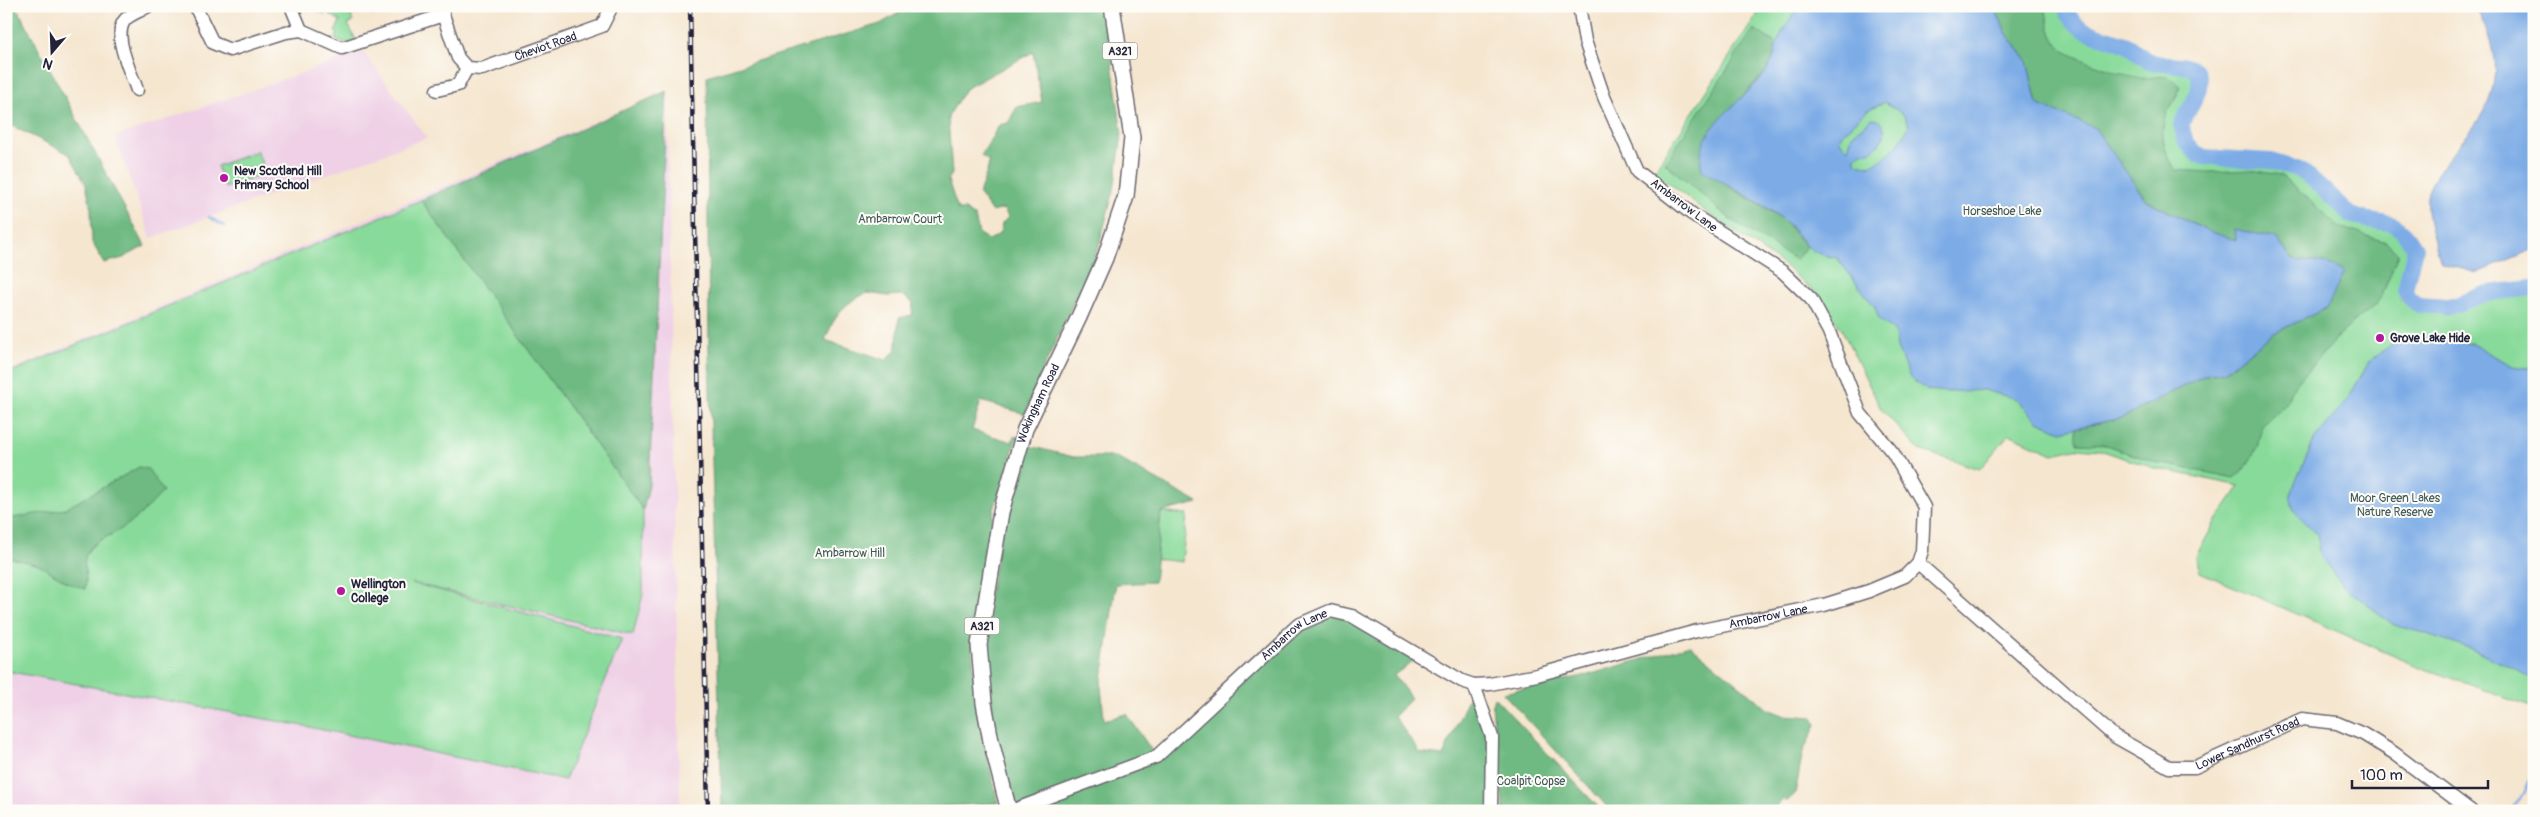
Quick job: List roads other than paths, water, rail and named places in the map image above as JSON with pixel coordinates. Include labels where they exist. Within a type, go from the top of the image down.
[{"type":"main road","name":"Wokingham Road","points":[[1010,811],[991,741],[984,703],[979,645],[1001,512],[1025,429],[1101,267],[1126,196],[1132,138],[1112,6]]},
{"type":"street","points":[[137,90],[119,41],[121,28],[126,18],[148,6]]},
{"type":"street","points":[[196,6],[213,43],[230,50],[286,32],[301,30],[342,48],[441,11],[458,58],[467,68],[458,85],[437,90]]},
{"type":"street","points":[[291,6],[301,30]]},
{"type":"street","name":"Cheviot Road","points":[[467,68],[482,69],[602,26],[612,6]]},
{"type":"street","name":"Ambarrow Lane","points":[[1010,811],[1156,757],[1298,625],[1330,611],[1352,616],[1462,681],[1474,686],[1554,671],[1697,631],[1824,605],[1894,582],[1912,571],[1918,563],[1924,535],[1924,507],[1893,452],[1860,413],[1829,332],[1811,299],[1783,272],[1692,214],[1637,170],[1604,97],[1585,41],[1579,6]]},
{"type":"street","name":"Lower Sandhurst Road","points":[[1918,563],[2114,736],[2169,767],[2195,767],[2302,719],[2337,723],[2363,734],[2394,753],[2471,811]]},
{"type":"street","points":[[1474,686],[1492,737],[1491,811]]},
{"type":"water","name":"Horseshoe Lake","points":[[1798,6],[1994,6],[2007,34],[2027,61],[2037,104],[2095,128],[2146,200],[2205,230],[2236,240],[2235,229],[2276,238],[2293,260],[2323,263],[2344,271],[2327,308],[2274,333],[2224,372],[2205,375],[2122,418],[2061,431],[2038,421],[2016,399],[1984,390],[1947,392],[1926,390],[1910,378],[1897,348],[1895,332],[1879,319],[1875,307],[1837,258],[1816,252],[1805,244],[1790,226],[1774,213],[1702,170],[1701,155],[1705,140],[1713,127],[1759,80],[1768,68],[1779,38]],"holes":[[[1885,102],[1904,115],[1909,126],[1900,141],[1878,162],[1862,165],[1855,161],[1855,158],[1861,152],[1871,152],[1882,140],[1885,132],[1877,119],[1872,118],[1852,135],[1848,149],[1840,142],[1841,135],[1869,109]]]},
{"type":"water","points":[[2475,6],[2534,6],[2534,249],[2477,273],[2441,263],[2430,226],[2427,206],[2427,197],[2433,181],[2480,117],[2493,86],[2494,71],[2490,40]]},
{"type":"water","name":"Moor Green Lakes Nature Reserve","points":[[2426,337],[2472,344],[2513,366],[2534,369],[2534,679],[2469,648],[2394,625],[2342,585],[2321,557],[2317,534],[2294,511],[2290,494],[2314,440],[2348,399],[2369,362],[2390,345]]},
{"type":"waterway","points":[[2065,6],[2069,16],[2075,23],[2090,33],[2127,45],[2149,61],[2190,67],[2195,70],[2200,84],[2196,98],[2181,125],[2186,142],[2196,153],[2204,157],[2270,161],[2297,169],[2310,177],[2351,215],[2386,223],[2400,229],[2415,248],[2405,290],[2410,299],[2419,305],[2449,307],[2488,293],[2534,288]]},
{"type":"waterway","points":[[209,217],[224,226]]},
{"type":"waterway","points":[[2508,811],[2523,794],[2534,768]]},
{"type":"railway","points":[[690,6],[708,811]]},
{"type":"place","name":"New Scotland Hill Primary School","points":[[224,178]]},
{"type":"place","name":"Grove Lake Hide","points":[[2380,338]]},
{"type":"place","name":"Wellington College","points":[[341,591]]},
{"type":"park label","name":"Ambarrow Court","points":[[900,219]]},
{"type":"park label","name":"Ambarrow Hill","points":[[850,553]]},
{"type":"park label","name":"Coalpit Copse","points":[[1531,781]]}]
